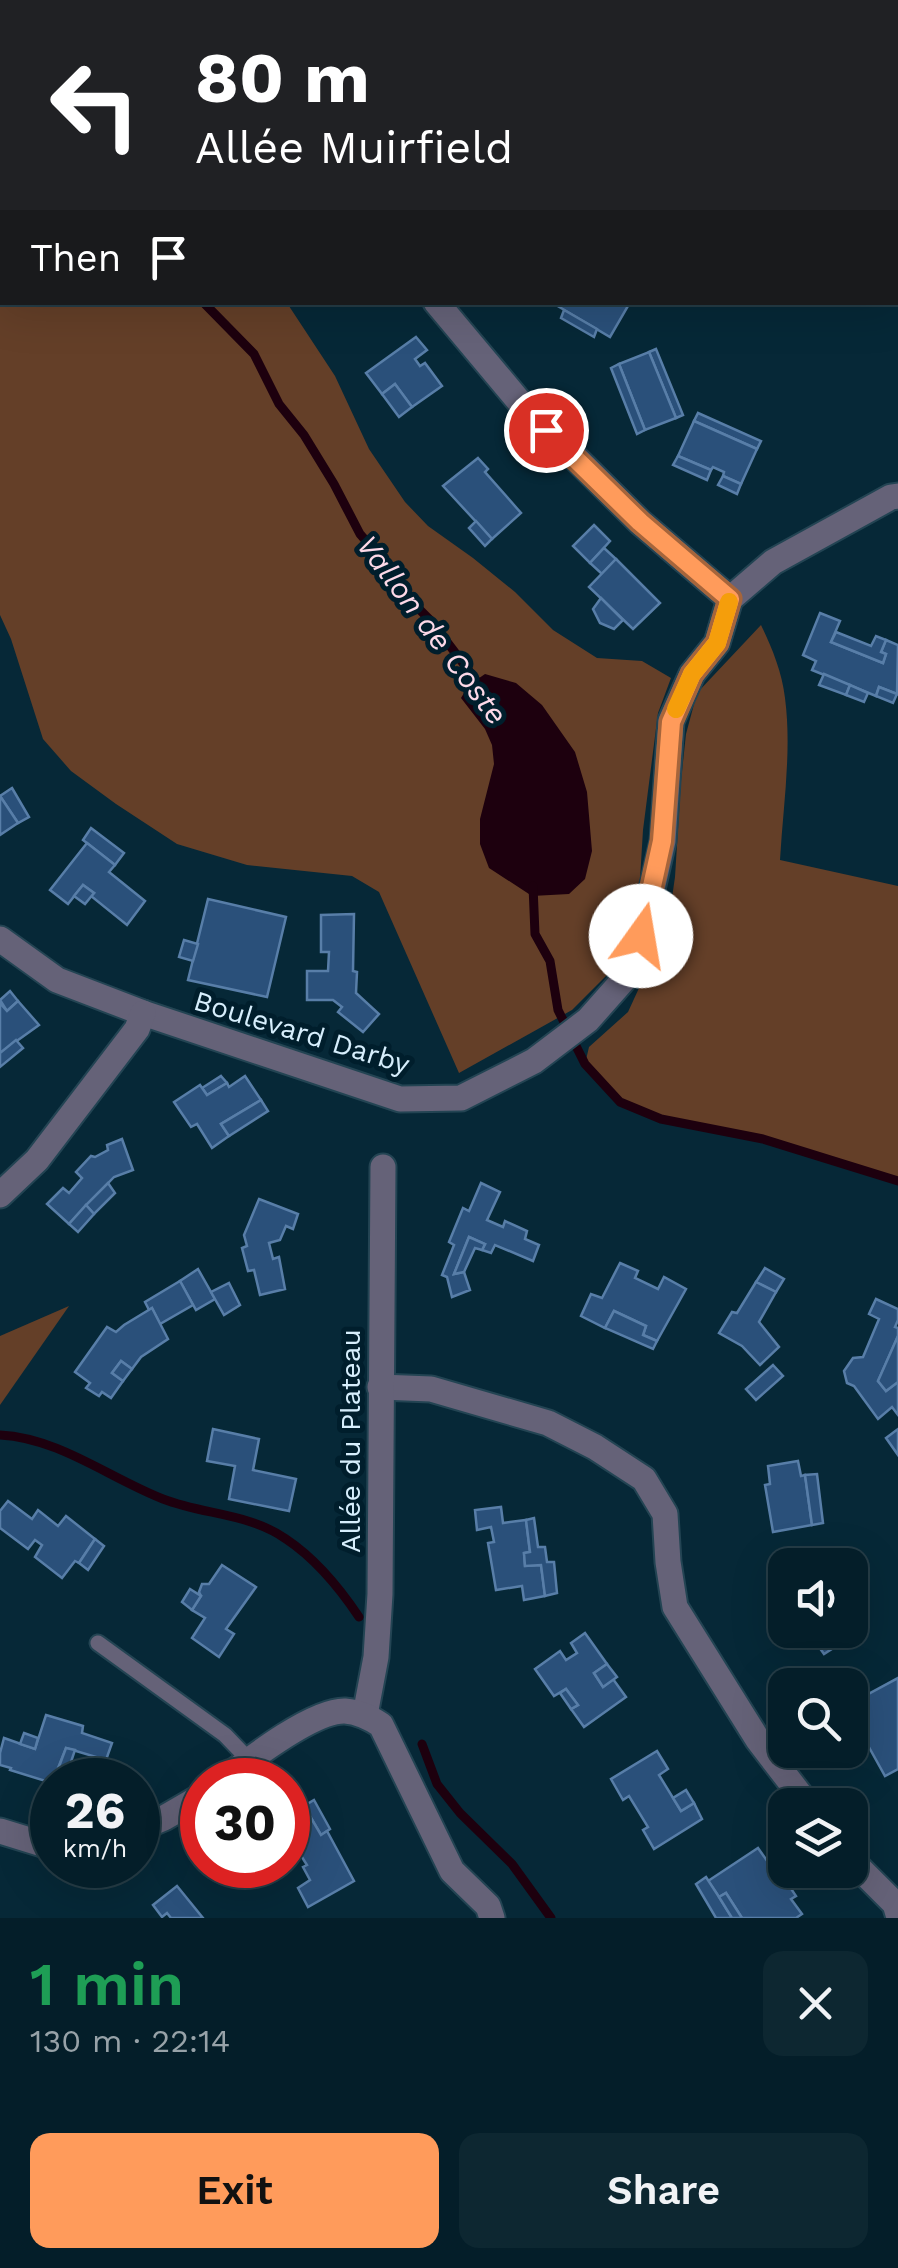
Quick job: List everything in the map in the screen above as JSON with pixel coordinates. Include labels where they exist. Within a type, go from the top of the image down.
[{"type":"street","points":[[439,305],[523,406],[640,522],[730,599],[773,562],[898,496]]},
{"type":"street","name":"Boulevard Darby","points":[[0,939],[57,980],[143,1013],[400,1099],[461,1098],[534,1062],[588,1020],[634,968],[662,841],[671,722],[692,674],[717,643],[730,599]]},
{"type":"street","points":[[0,1195],[37,1160],[138,1029],[143,1013]]},
{"type":"street","name":"Allée du Plateau","points":[[366,1715],[376,1657],[380,1594],[383,1167]]},
{"type":"street","points":[[380,1387],[431,1389],[548,1423],[644,1479],[665,1514],[676,1607],[758,1740],[795,1788]]},
{"type":"street","points":[[252,1758],[320,1715],[342,1711],[366,1715],[381,1724],[452,1870],[488,1906],[492,1918]]},
{"type":"street","points":[[0,1831],[30,1840]]},
{"type":"street","points":[[868,1877],[897,1907]]},
{"type":"lane","points":[[98,1643],[225,1736],[247,1758]]},
{"type":"shaded area","points":[[0,305],[288,305],[335,376],[369,449],[405,502],[428,526],[515,592],[553,630],[597,658],[642,661],[671,678],[658,713],[640,879],[628,925],[609,973],[572,1010],[459,1073],[379,892],[352,876],[247,865],[177,844],[116,804],[71,771],[43,739],[0,615]]},
{"type":"shaded area","points":[[761,625],[779,670],[787,718],[780,860],[898,886],[898,1181],[817,1155],[661,1119],[620,1102],[585,1064],[589,1047],[628,1012],[668,925],[686,734],[697,693]]},
{"type":"shaded area","points":[[485,674],[516,683],[542,705],[575,752],[587,792],[592,851],[585,879],[569,894],[532,896],[489,868],[480,844],[480,819],[494,764],[492,745],[461,698],[469,685]]},
{"type":"shaded area","points":[[69,1306],[0,1405],[0,1336]]},
{"type":"building","points":[[556,305],[626,305],[610,337]]},
{"type":"building","points":[[564,310],[597,329],[594,337],[561,318]]},
{"type":"building","points":[[416,337],[427,350],[415,359],[420,366],[425,363],[442,386],[412,407],[395,384],[382,394],[366,373]]},
{"type":"building","points":[[656,349],[683,415],[676,418],[649,352]]},
{"type":"building","points":[[649,352],[676,418],[645,430],[619,364]]},
{"type":"building","points":[[619,364],[645,430],[637,434],[611,368]]},
{"type":"building","points":[[395,384],[412,407],[399,417],[382,394]]},
{"type":"building","points":[[698,413],[761,441],[757,449],[694,421]]},
{"type":"building","points":[[694,421],[757,449],[741,484],[713,467],[711,470],[678,456]]},
{"type":"building","points":[[678,456],[711,470],[707,480],[673,465]]},
{"type":"building","points":[[478,458],[488,469],[485,472],[521,513],[492,539],[443,486]]},
{"type":"building","points":[[723,476],[741,484],[737,494],[718,485]]},
{"type":"building","points":[[476,521],[492,539],[485,546],[469,528]]},
{"type":"building","points":[[594,525],[610,541],[590,563],[573,546]]},
{"type":"building","points":[[604,548],[616,559],[602,574],[590,563]]},
{"type":"building","points":[[616,559],[660,603],[633,629],[589,587]]},
{"type":"building","points":[[601,598],[623,620],[614,629],[600,623],[593,609]]},
{"type":"building","points":[[820,613],[840,621],[831,642],[883,663],[886,654],[881,652],[886,640],[898,645],[897,694],[879,687],[876,696],[812,670],[816,661],[803,655]]},
{"type":"building","points":[[836,632],[871,646],[876,636],[886,640],[881,652],[886,654],[883,663],[831,642]]},
{"type":"building","points":[[824,674],[850,685],[846,695],[819,685]]},
{"type":"building","points":[[850,685],[868,693],[864,702],[846,695]]},
{"type":"building","points":[[879,687],[897,694],[893,703],[876,696]]},
{"type":"building","points":[[12,788],[29,817],[18,823],[0,796]]},
{"type":"building","points":[[0,796],[18,823],[0,835]]},
{"type":"building","points":[[91,828],[124,853],[115,865],[83,840]]},
{"type":"building","points":[[87,843],[115,865],[109,872],[145,901],[127,925],[83,885],[68,904],[50,890]]},
{"type":"building","points":[[83,885],[94,893],[85,904],[74,896]]},
{"type":"building","points":[[208,899],[286,917],[267,997],[188,980]]},
{"type":"building","points":[[354,914],[356,993],[379,1014],[363,1032],[338,1012],[342,1007],[333,1000],[307,1000],[307,971],[328,971],[329,952],[321,952],[321,915]]},
{"type":"building","points":[[184,940],[198,944],[193,961],[179,957]]},
{"type":"building","points":[[10,991],[18,1001],[7,1011],[0,1000]]},
{"type":"building","points":[[18,1001],[39,1025],[0,1053],[0,1003],[7,1011]]},
{"type":"building","points":[[16,1040],[23,1048],[0,1067],[0,1053]]},
{"type":"building","points":[[221,1076],[227,1083],[207,1095],[202,1088]]},
{"type":"building","points":[[245,1076],[261,1100],[221,1124],[229,1136],[212,1148],[197,1124],[191,1127],[174,1102],[200,1085],[207,1095]]},
{"type":"building","points":[[261,1100],[268,1111],[229,1136],[221,1124]]},
{"type":"building","points":[[122,1139],[133,1170],[114,1177],[69,1224],[47,1204],[63,1188],[69,1193],[82,1178],[76,1172],[91,1156]]},
{"type":"building","points":[[108,1183],[115,1193],[94,1214],[86,1205]]},
{"type":"building","points":[[481,1183],[500,1192],[487,1220],[503,1227],[505,1221],[527,1231],[525,1239],[539,1245],[533,1261],[495,1245],[491,1253],[482,1250],[485,1244],[469,1237],[454,1274],[464,1272],[470,1290],[452,1297],[447,1277],[442,1275],[454,1245],[449,1242],[463,1208],[469,1211]]},
{"type":"building","points":[[259,1199],[298,1214],[293,1229],[286,1226],[280,1240],[269,1243],[273,1259],[279,1257],[285,1289],[260,1295],[254,1270],[248,1271],[242,1248],[247,1246],[244,1235]]},
{"type":"building","points":[[86,1205],[94,1214],[78,1232],[69,1224]]},
{"type":"building","points":[[469,1237],[485,1244],[482,1250],[475,1248],[464,1272],[454,1274]]},
{"type":"building","points":[[620,1263],[638,1271],[635,1278],[658,1289],[664,1277],[686,1289],[657,1341],[643,1335],[646,1326],[614,1311],[605,1328],[581,1316],[591,1294],[602,1298]]},
{"type":"building","points":[[765,1268],[784,1279],[776,1292],[756,1282]]},
{"type":"building","points":[[198,1269],[215,1299],[196,1310],[180,1281]]},
{"type":"building","points":[[180,1281],[193,1305],[160,1324],[145,1302]]},
{"type":"building","points":[[756,1282],[776,1292],[759,1322],[779,1347],[760,1365],[742,1346],[719,1333]]},
{"type":"building","points":[[229,1283],[240,1305],[224,1315],[211,1292]]},
{"type":"building","points":[[876,1299],[898,1309],[898,1336],[878,1381],[886,1391],[898,1382],[898,1415],[892,1407],[878,1419],[854,1386],[847,1383],[844,1371],[853,1358],[863,1357],[879,1319],[869,1314]]},
{"type":"building","points":[[152,1308],[168,1339],[141,1357],[132,1369],[121,1361],[112,1373],[123,1381],[111,1398],[86,1388],[90,1383],[75,1372],[107,1327],[116,1332]]},
{"type":"building","points":[[614,1311],[646,1326],[643,1335],[657,1341],[653,1349],[605,1328]]},
{"type":"building","points":[[898,1336],[898,1382],[886,1391],[878,1381]]},
{"type":"building","points":[[121,1361],[132,1369],[123,1381],[112,1373]]},
{"type":"building","points":[[773,1365],[783,1376],[756,1400],[746,1389]]},
{"type":"building","points":[[213,1429],[259,1439],[253,1470],[296,1479],[289,1511],[229,1499],[235,1466],[207,1461]]},
{"type":"building","points":[[898,1429],[898,1455],[886,1438]]},
{"type":"building","points":[[798,1461],[801,1476],[805,1475],[812,1525],[773,1532],[765,1485],[770,1484],[768,1466]]},
{"type":"building","points":[[817,1474],[823,1523],[812,1525],[805,1475]]},
{"type":"building","points":[[8,1501],[32,1519],[38,1510],[58,1526],[66,1516],[95,1539],[79,1563],[75,1561],[62,1578],[35,1557],[42,1545],[35,1540],[28,1549],[0,1528],[0,1511]]},
{"type":"building","points":[[501,1507],[503,1523],[526,1520],[530,1552],[524,1553],[525,1566],[541,1565],[545,1596],[524,1600],[522,1586],[496,1590],[488,1543],[494,1542],[491,1527],[477,1530],[475,1510]]},
{"type":"building","points":[[534,1518],[538,1547],[545,1547],[547,1562],[554,1562],[557,1593],[545,1596],[541,1565],[525,1566],[524,1553],[530,1552],[526,1520]]},
{"type":"building","points":[[95,1539],[104,1546],[88,1570],[79,1563]]},
{"type":"building","points":[[222,1565],[256,1587],[226,1629],[234,1634],[219,1657],[192,1638],[205,1618],[192,1610],[201,1596],[202,1584],[209,1584]]},
{"type":"building","points":[[190,1589],[201,1596],[192,1610],[182,1602]]},
{"type":"building","points":[[585,1633],[607,1664],[594,1673],[603,1687],[613,1679],[626,1697],[584,1727],[571,1709],[578,1705],[566,1689],[554,1696],[535,1669],[560,1651],[566,1660],[577,1653],[571,1643]]},
{"type":"building","points":[[607,1664],[617,1677],[603,1687],[594,1673]]},
{"type":"building","points":[[898,1678],[898,1769],[885,1776],[868,1745],[868,1694]]},
{"type":"building","points":[[566,1689],[578,1705],[571,1709],[560,1693]]},
{"type":"building","points":[[46,1715],[83,1726],[82,1733],[112,1743],[107,1758],[66,1748],[62,1758],[30,1758],[30,1776],[0,1765],[4,1738],[35,1749]]},
{"type":"building","points":[[24,1733],[38,1738],[35,1749],[20,1744]]},
{"type":"building","points":[[66,1748],[75,1750],[72,1758],[62,1758]]},
{"type":"building","points":[[657,1751],[668,1769],[659,1775],[681,1811],[694,1803],[702,1819],[654,1849],[643,1830],[648,1827],[629,1796],[623,1800],[611,1779]]},
{"type":"building","points":[[686,1790],[694,1803],[681,1811],[673,1798]]},
{"type":"building","points":[[314,1800],[330,1829],[321,1835],[310,1816],[310,1802]]},
{"type":"building","points":[[310,1816],[321,1835],[327,1831],[354,1881],[308,1907],[298,1888],[310,1888]]},
{"type":"building","points":[[758,1848],[768,1862],[768,1888],[791,1888],[796,1896],[791,1899],[802,1914],[796,1918],[742,1918],[726,1893],[719,1897],[708,1881]]},
{"type":"building","points":[[706,1877],[732,1918],[716,1918],[696,1884]]},
{"type":"building","points":[[177,1886],[203,1918],[171,1918],[167,1913],[162,1917],[153,1905]]},
{"type":"building","points":[[726,1893],[742,1918],[732,1918],[719,1897]]},
{"type":"waterway","name":"Vallon de Coste","points":[[206,305],[254,354],[279,404],[304,435],[360,534],[481,687]]},
{"type":"waterway","name":"Vallon de Coste","points":[[533,886],[535,934],[550,961],[558,1010],[585,1064],[620,1102],[661,1119],[763,1139],[898,1181]]},
{"type":"waterway","points":[[0,1435],[43,1443],[163,1499],[272,1530],[317,1565],[359,1617]]},
{"type":"waterway","points":[[422,1744],[437,1784],[460,1813],[512,1864],[551,1918]]},
{"type":"slow traffic","points":[[676,709],[692,674],[717,643],[729,602]]},
{"type":"route","points":[[546,430],[640,522],[730,599],[717,643],[692,674],[671,722],[662,841],[641,936]]}]
